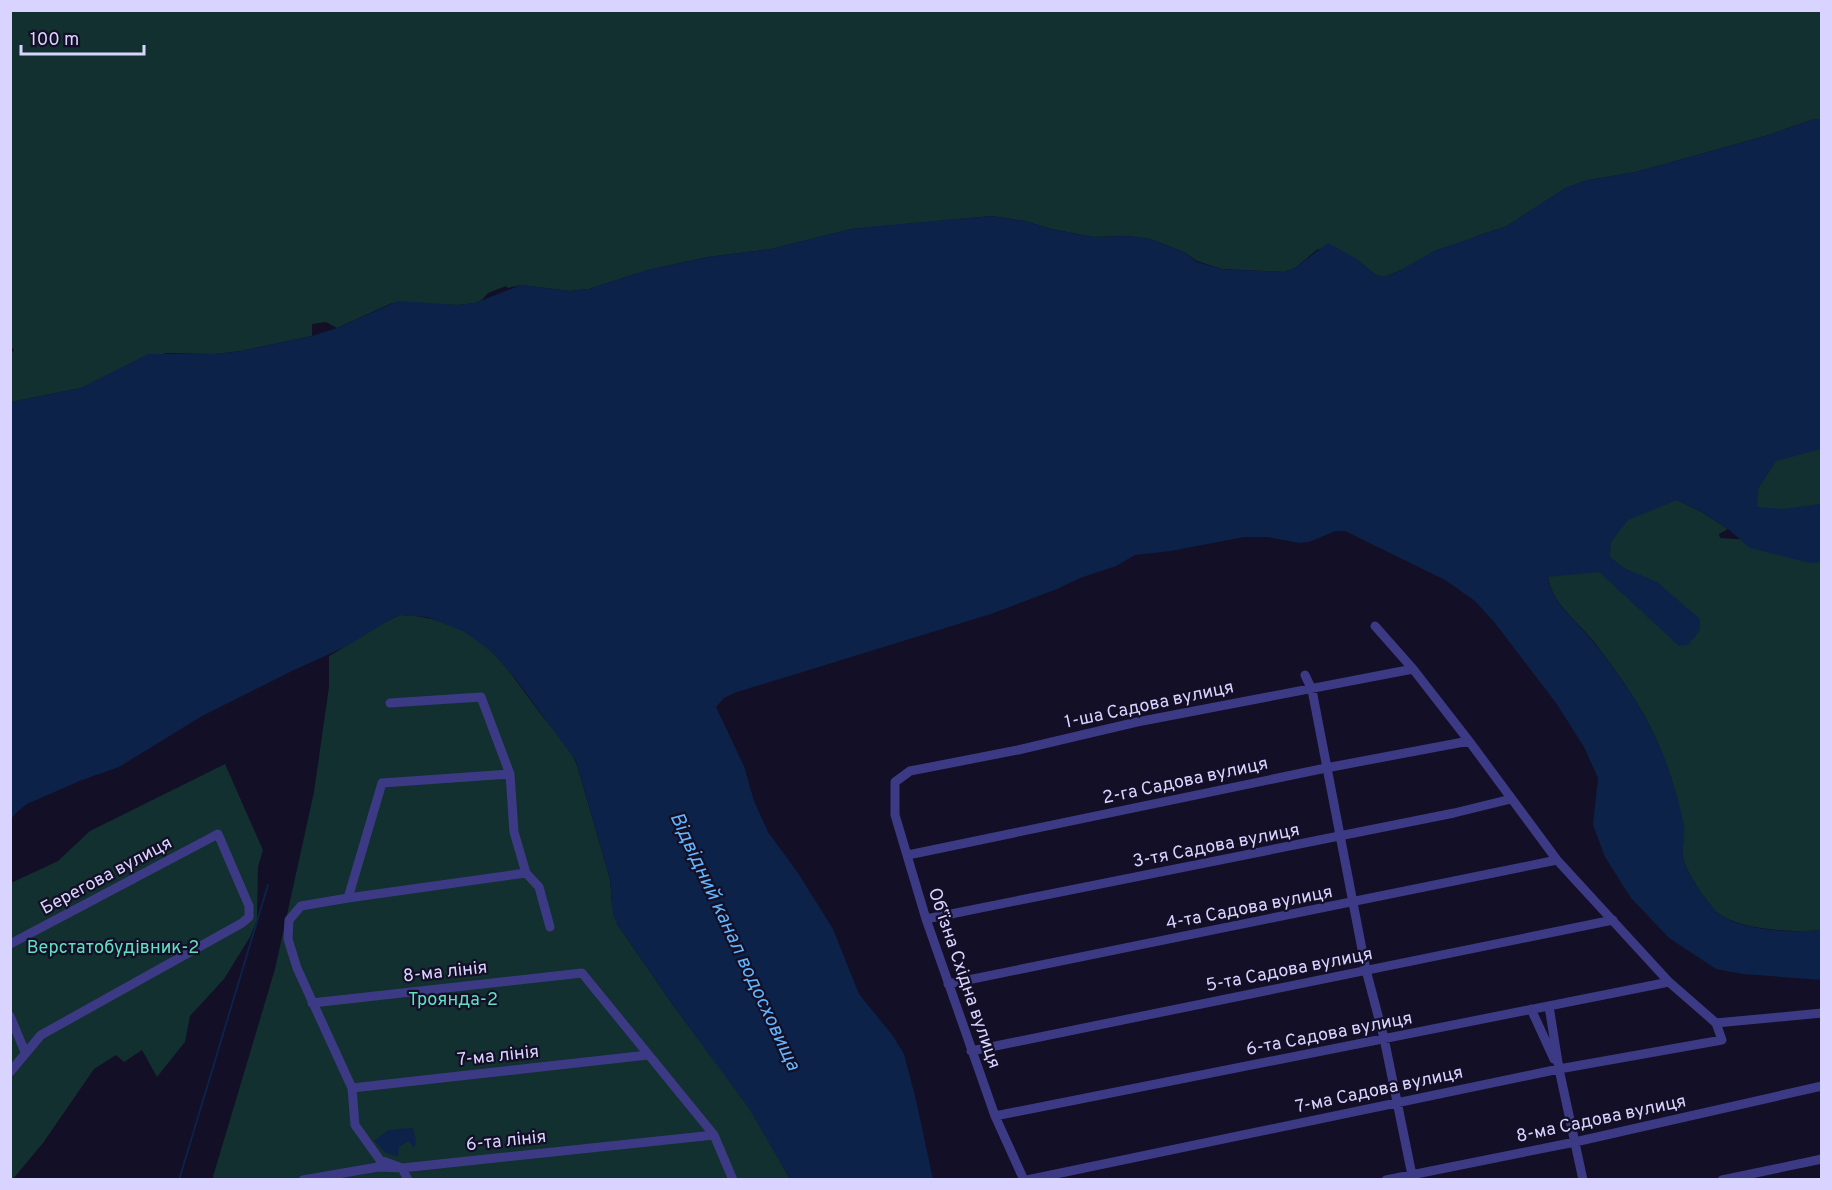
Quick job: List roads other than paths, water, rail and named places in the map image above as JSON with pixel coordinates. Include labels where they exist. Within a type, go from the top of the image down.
[{"type":"street","points":[[1376,626],[1469,741],[1557,860],[1669,982],[1716,1023],[1821,1013]]},
{"type":"street","name":"1-ша Садова вулиця","points":[[896,782],[910,771],[1018,750],[1137,722],[1413,669]]},
{"type":"street","points":[[1305,675],[1312,690],[1366,970],[1384,1038],[1413,1177]]},
{"type":"street","points":[[390,703],[481,697],[510,774],[514,832],[526,873],[539,887],[550,927]]},
{"type":"street","name":"2-га Садова вулиця","points":[[908,855],[1326,768],[1469,741]]},
{"type":"street","points":[[348,898],[382,783],[510,774]]},
{"type":"street","name":"Обʼїзна Східна вулиця","points":[[896,782],[896,814],[926,919],[995,1116],[1026,1179]]},
{"type":"street","name":"3-тя Садова вулиця","points":[[926,919],[1341,837],[1511,799]]},
{"type":"street","name":"Берегова вулиця","points":[[10,945],[218,834],[249,906],[249,917],[243,923],[41,1035],[25,1052]]},
{"type":"street","name":"4-та Садова вулиця","points":[[948,984],[1557,860]]},
{"type":"street","points":[[408,1179],[402,1168],[380,1160],[355,1125],[352,1088],[297,968],[288,939],[290,920],[301,906],[526,873]]},
{"type":"street","name":"5-та Садова вулиця","points":[[971,1051],[1613,920]]},
{"type":"street","name":"8-ма лінія","points":[[312,1003],[582,973],[648,1055]]},
{"type":"street","name":"6-та Садова вулиця","points":[[995,1116],[1669,982]]},
{"type":"street","points":[[1549,1006],[1559,1069],[1583,1179]]},
{"type":"street","points":[[1531,1009],[1559,1069]]},
{"type":"street","points":[[10,1016],[25,1052],[10,1072]]},
{"type":"street","name":"7-ма Садова вулиця","points":[[1026,1179],[1559,1069],[1722,1040],[1716,1023]]},
{"type":"street","points":[[648,1055],[714,1135],[733,1179]]},
{"type":"street","name":"7-ма лінія","points":[[352,1088],[648,1055]]},
{"type":"street","name":"8-ма Садова вулиця","points":[[1386,1179],[1413,1177],[1821,1086]]},
{"type":"street","name":"6-та лінія","points":[[303,1179],[378,1167],[402,1168],[714,1135]]},
{"type":"street","points":[[1722,1179],[1821,1160]]},
{"type":"water","name":"Відвідний канал водосховища","points":[[1814,119],[1822,119],[1821,449],[1776,461],[1758,489],[1757,507],[1783,509],[1821,504],[1821,562],[1810,563],[1750,548],[1728,529],[1677,500],[1628,520],[1611,542],[1610,557],[1624,568],[1657,582],[1700,619],[1700,630],[1688,645],[1679,646],[1599,572],[1548,577],[1554,595],[1560,604],[1609,662],[1650,726],[1678,800],[1684,825],[1683,857],[1698,887],[1719,914],[1729,920],[1768,930],[1821,930],[1821,980],[1743,974],[1716,969],[1669,938],[1631,898],[1605,857],[1593,825],[1598,778],[1584,747],[1556,703],[1495,623],[1475,601],[1445,580],[1345,531],[1336,531],[1309,542],[1244,537],[1171,551],[1135,555],[1116,566],[994,613],[734,693],[724,698],[716,707],[744,766],[754,801],[768,832],[798,873],[833,929],[859,994],[893,1036],[904,1054],[933,1179],[790,1179],[748,1107],[617,924],[613,915],[610,879],[576,761],[517,681],[493,653],[465,632],[427,617],[400,615],[347,646],[202,716],[119,767],[27,804],[11,819],[11,402],[81,388],[148,354],[216,354],[312,336],[337,328],[398,301],[458,305],[475,303],[521,285],[570,291],[589,289],[648,270],[708,257],[771,249],[851,229],[868,227],[992,216],[1025,221],[1051,229],[1093,237],[1128,236],[1150,239],[1184,252],[1197,262],[1222,269],[1284,272],[1295,268],[1328,243],[1355,258],[1376,275],[1385,277],[1436,250],[1507,226],[1565,188],[1588,180],[1636,172],[1769,135]]},
{"type":"water","points":[[411,1128],[415,1136],[415,1146],[414,1148],[409,1141],[399,1147],[398,1157],[386,1153],[374,1141],[388,1130]]},
{"type":"waterway","points":[[179,1180],[268,885]]},
{"type":"park label","name":"Верстатобудівник-2","points":[[113,947]]},
{"type":"park label","name":"Троянда-2","points":[[453,999]]}]
